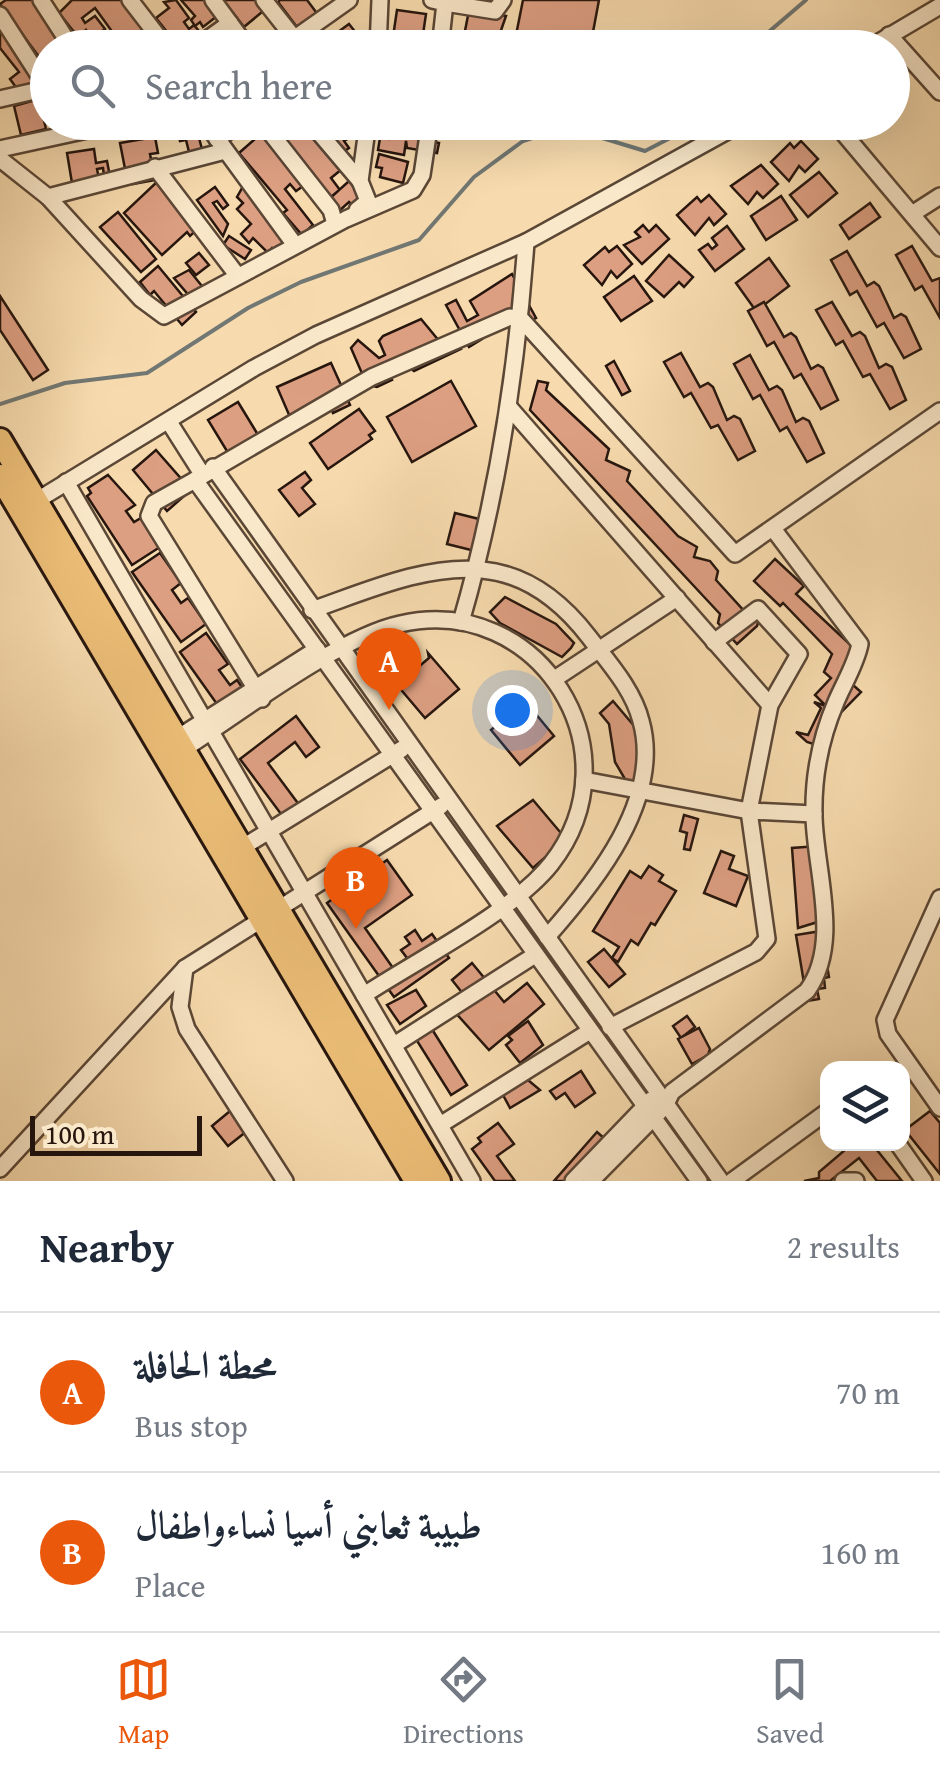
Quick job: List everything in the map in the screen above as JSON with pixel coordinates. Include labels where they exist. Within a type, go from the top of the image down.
[{"type":"highway","points":[[0,440],[243,847],[269,912],[416,1181]]},
{"type":"highway","points":[[0,476],[439,1181]]},
{"type":"street","points":[[41,0],[60,30]]},
{"type":"street","points":[[130,0],[153,30]]},
{"type":"street","points":[[213,0],[235,30]]},
{"type":"street","points":[[306,30],[349,0]]},
{"type":"street","points":[[379,30],[380,0]]},
{"type":"street","points":[[439,30],[438,1],[495,11],[503,0]]},
{"type":"street","points":[[268,1],[281,30]]},
{"type":"street","points":[[899,30],[940,6]]},
{"type":"street","points":[[0,15],[30,62]]},
{"type":"street","points":[[220,30],[230,23]]},
{"type":"street","points":[[910,59],[940,92]]},
{"type":"street","points":[[3,93],[30,90]]},
{"type":"street","points":[[0,149],[41,140]]},
{"type":"street","points":[[218,140],[294,245]]},
{"type":"street","points":[[48,197],[155,167],[221,145],[226,140]]},
{"type":"street","points":[[276,140],[341,221]]},
{"type":"street","points":[[325,140],[360,181],[368,201],[341,221]]},
{"type":"street","points":[[360,181],[366,140]]},
{"type":"street","points":[[0,159],[48,197],[160,316],[416,186],[423,171],[427,140]]},
{"type":"street","points":[[36,502],[316,335],[526,242],[711,140]]},
{"type":"street","points":[[849,140],[940,248]]},
{"type":"street","points":[[155,167],[237,275]]},
{"type":"street","points":[[912,214],[940,196]]},
{"type":"street","points":[[461,622],[476,569],[509,407],[522,320],[526,242]]},
{"type":"street","points":[[258,693],[149,516],[154,503],[372,377],[488,324],[510,317],[522,320],[731,552],[740,553],[940,411]]},
{"type":"street","points":[[509,407],[770,705]]},
{"type":"street","points":[[168,422],[321,654],[698,1181]]},
{"type":"street","points":[[203,474],[312,610],[610,1027],[665,1097],[721,1181]]},
{"type":"street","points":[[66,482],[472,1181]]},
{"type":"street","points":[[573,1181],[665,1097],[813,983],[823,955],[814,814],[823,738],[860,640],[774,530]]},
{"type":"street","points":[[312,610],[390,584],[476,569],[516,577],[546,594],[598,650],[624,685],[641,719],[644,736],[640,790],[602,868],[548,937]]},
{"type":"street","points":[[556,678],[678,598]]},
{"type":"street","points":[[610,1027],[766,945],[749,811],[770,705],[798,659],[796,647],[758,609],[714,642]]},
{"type":"street","points":[[180,743],[321,654],[340,650],[400,624],[429,619],[461,622],[522,649],[556,678],[575,717],[584,780],[563,845],[550,865],[516,896],[364,994]]},
{"type":"street","points":[[243,847],[410,745]]},
{"type":"street","points":[[584,780],[749,811],[814,814]]},
{"type":"street","points":[[0,1169],[185,968],[449,801]]},
{"type":"street","points":[[940,898],[886,1017],[888,1034],[940,1108]]},
{"type":"street","points":[[394,1045],[535,955]]},
{"type":"street","points":[[185,968],[180,1007],[187,1029],[285,1181]]},
{"type":"street","points":[[440,1125],[590,1031]]},
{"type":"street","points":[[895,1061],[902,1056]]},
{"type":"street","points":[[591,1181],[648,1113]]},
{"type":"street","points":[[732,1181],[820,1117]]},
{"type":"street","points":[[903,1151],[924,1181]]},
{"type":"street","points":[[844,1181],[856,1181]]},
{"type":"building","points":[[6,0],[41,0],[59,30],[30,30],[30,45],[0,4]]},
{"type":"building","points":[[72,0],[121,0],[144,30],[111,30],[95,8],[82,18],[85,23],[95,16],[105,29],[72,30],[59,13]]},
{"type":"building","points":[[176,0],[189,18],[184,22],[189,29],[194,25],[198,30],[166,30],[156,18],[169,8],[164,2]]},
{"type":"building","points":[[181,0],[210,0],[221,13],[203,27],[200,22],[195,26],[191,20],[195,16]]},
{"type":"building","points":[[223,0],[262,0],[268,7],[244,27]]},
{"type":"building","points":[[307,0],[319,16],[299,30],[278,2]]},
{"type":"building","points":[[471,0],[504,0],[501,15],[506,16],[501,30],[465,30]]},
{"type":"building","points":[[523,0],[599,0],[593,30],[517,30]]},
{"type":"building","points":[[397,10],[426,14],[424,30],[394,30]]},
{"type":"building","points":[[0,23],[30,61],[30,85],[20,93],[10,79],[19,72],[0,48]]},
{"type":"building","points":[[30,102],[30,133],[21,135],[14,106]]},
{"type":"building","points":[[156,140],[158,153],[150,154],[155,180],[133,184],[132,178],[127,179],[120,143]]},
{"type":"building","points":[[186,140],[200,140],[205,161],[192,164]]},
{"type":"building","points":[[254,140],[270,140],[306,184],[296,191],[290,184],[285,189],[313,225],[302,235],[283,213],[287,210],[239,153]]},
{"type":"building","points":[[283,140],[318,140],[342,169],[331,178],[340,190],[331,197]]},
{"type":"building","points":[[333,140],[346,140],[349,148],[342,153]]},
{"type":"building","points":[[380,140],[424,140],[439,143],[437,153],[407,148],[406,141],[404,155],[378,150]]},
{"type":"building","points":[[801,141],[818,159],[805,172],[799,166],[789,181],[771,162],[790,143],[794,148]]},
{"type":"building","points":[[94,149],[96,163],[107,161],[111,182],[105,183],[103,168],[97,169],[100,184],[73,189],[67,153]]},
{"type":"building","points":[[379,154],[408,162],[403,183],[380,177],[382,168],[376,167]]},
{"type":"building","points":[[761,165],[778,184],[763,198],[757,192],[748,204],[731,186]]},
{"type":"building","points":[[819,172],[837,193],[808,217],[790,195]]},
{"type":"building","points":[[160,179],[202,225],[190,236],[187,232],[162,255],[124,213]]},
{"type":"building","points":[[349,181],[365,199],[355,208],[349,202],[338,212],[328,200]]},
{"type":"building","points":[[245,183],[250,189],[247,192],[291,239],[277,253],[272,248],[268,253],[253,238],[249,243],[241,234],[251,224],[237,209],[243,203],[237,197]]},
{"type":"building","points":[[215,187],[228,205],[223,209],[217,201],[213,203],[228,224],[223,236],[197,200]]},
{"type":"building","points":[[709,195],[726,214],[714,225],[709,218],[695,235],[677,215],[697,197],[701,202]]},
{"type":"building","points":[[781,196],[797,220],[766,240],[751,216]]},
{"type":"building","points":[[870,203],[880,217],[849,239],[840,225]]},
{"type":"building","points":[[118,212],[156,259],[141,272],[100,227]]},
{"type":"building","points":[[643,225],[649,232],[656,225],[669,239],[642,264],[624,245],[640,237],[635,232]]},
{"type":"building","points":[[727,226],[744,249],[715,271],[699,250],[708,244],[712,249],[717,245],[712,238]]},
{"type":"building","points":[[229,236],[251,250],[245,259],[223,245]]},
{"type":"building","points":[[617,246],[632,264],[617,278],[611,271],[602,285],[584,265],[605,247],[609,252]]},
{"type":"building","points":[[912,246],[932,281],[940,278],[940,318],[922,286],[915,290],[896,255]]},
{"type":"building","points":[[847,251],[867,286],[874,282],[879,286],[894,318],[901,314],[906,317],[921,349],[904,358],[884,323],[877,327],[857,291],[850,295],[831,260]]},
{"type":"building","points":[[199,253],[209,265],[196,275],[186,263]]},
{"type":"building","points":[[669,255],[693,277],[684,287],[679,282],[664,297],[646,281]]},
{"type":"building","points":[[769,258],[789,286],[756,311],[736,283]]},
{"type":"building","points":[[158,266],[196,312],[182,325],[154,291],[150,295],[140,282]]},
{"type":"building","points":[[189,270],[210,296],[198,306],[174,278]]},
{"type":"building","points":[[512,274],[536,318],[521,326],[515,315],[479,334],[482,339],[469,347],[446,305],[456,300],[467,321],[478,315],[470,301]]},
{"type":"building","points":[[634,276],[652,301],[621,321],[604,297]]},
{"type":"building","points":[[0,296],[48,370],[33,380],[0,330]]},
{"type":"building","points":[[764,302],[784,337],[791,333],[796,337],[811,369],[818,365],[823,368],[838,400],[821,409],[801,374],[794,378],[774,342],[767,346],[748,311]]},
{"type":"building","points":[[832,302],[852,336],[860,332],[865,336],[879,368],[886,364],[892,367],[906,400],[890,409],[870,374],[863,377],[843,341],[836,345],[816,310]]},
{"type":"building","points":[[421,319],[440,342],[457,340],[461,349],[414,371],[406,365],[389,373],[392,380],[377,387],[367,385],[351,348],[358,340],[379,358],[385,355],[379,341],[383,336]]},
{"type":"building","points":[[681,353],[700,387],[708,383],[713,387],[727,420],[734,416],[740,419],[755,451],[738,460],[718,425],[711,428],[691,393],[684,397],[664,362]]},
{"type":"building","points":[[750,355],[769,390],[777,386],[782,390],[796,422],[803,418],[809,421],[824,453],[807,462],[787,427],[780,431],[760,395],[753,399],[734,364]]},
{"type":"building","points":[[614,361],[630,391],[622,395],[606,366]]},
{"type":"building","points":[[331,363],[350,405],[333,413],[328,402],[293,424],[277,387]]},
{"type":"building","points":[[451,381],[476,426],[412,462],[387,417]]},
{"type":"building","points":[[538,381],[548,383],[546,390],[609,449],[606,460],[630,471],[627,481],[678,536],[697,547],[694,557],[710,561],[718,571],[716,580],[747,614],[760,617],[757,626],[737,644],[718,623],[720,614],[530,410]]},
{"type":"building","points":[[238,402],[263,443],[233,461],[208,420]]},
{"type":"building","points":[[359,409],[375,431],[369,435],[372,439],[328,469],[310,443]]},
{"type":"building","points":[[156,450],[191,490],[167,511],[133,470]]},
{"type":"building","points":[[305,472],[311,480],[302,488],[315,504],[299,516],[279,490]]},
{"type":"building","points":[[108,475],[135,505],[126,511],[134,522],[141,518],[160,547],[132,565],[87,496],[91,493],[88,488]]},
{"type":"building","points":[[455,513],[483,520],[475,551],[447,544]]},
{"type":"building","points":[[160,553],[181,583],[172,590],[181,603],[188,598],[206,624],[181,642],[132,572]]},
{"type":"building","points":[[775,559],[804,586],[796,594],[857,651],[853,685],[861,692],[815,739],[823,747],[807,742],[796,732],[808,735],[821,708],[814,702],[826,706],[815,695],[831,678],[824,672],[832,654],[783,603],[780,606],[754,581]]},
{"type":"building","points":[[505,597],[556,624],[574,643],[571,648],[562,657],[500,623],[490,612]]},
{"type":"building","points":[[206,633],[228,664],[219,670],[230,685],[237,680],[253,703],[229,721],[180,652]]},
{"type":"building","points":[[428,653],[459,689],[425,718],[397,685],[429,658]]},
{"type":"building","points":[[514,692],[524,698],[512,716],[503,710]]},
{"type":"building","points":[[525,701],[554,736],[520,765],[491,730]]},
{"type":"building","points":[[613,701],[635,727],[644,780],[629,786],[615,762],[609,724],[600,713]]},
{"type":"building","points":[[296,716],[319,747],[306,757],[295,742],[268,763],[303,810],[287,822],[240,759]]},
{"type":"building","points":[[533,800],[566,839],[533,868],[497,826]]},
{"type":"building","points":[[684,815],[698,819],[690,850],[684,849],[687,833],[680,831]]},
{"type":"building","points":[[818,846],[821,921],[798,928],[792,848]]},
{"type":"building","points":[[721,851],[734,856],[729,869],[748,876],[736,906],[704,893]]},
{"type":"building","points":[[387,860],[412,895],[365,928],[393,968],[407,958],[401,950],[410,944],[405,937],[415,930],[422,941],[432,934],[449,958],[394,997],[327,903]]},
{"type":"building","points":[[649,866],[663,875],[659,881],[676,891],[655,925],[651,923],[638,945],[631,940],[618,962],[612,958],[619,947],[593,931],[630,871],[641,878]]},
{"type":"building","points":[[821,931],[829,977],[824,978],[825,988],[817,989],[819,999],[807,1001],[796,935]]},
{"type":"building","points":[[604,949],[625,974],[609,987],[588,962]]},
{"type":"building","points":[[472,963],[504,1002],[527,983],[544,1004],[489,1050],[453,1010],[464,995],[452,980]]},
{"type":"building","points":[[416,990],[426,1006],[400,1024],[387,1005]]},
{"type":"building","points":[[687,1016],[695,1027],[681,1038],[673,1026]]},
{"type":"building","points":[[528,1021],[543,1045],[520,1063],[506,1045],[512,1040],[508,1036]]},
{"type":"building","points":[[430,1026],[467,1085],[451,1095],[414,1036]]},
{"type":"building","points":[[699,1028],[710,1049],[708,1055],[692,1064],[678,1039]]},
{"type":"building","points":[[581,1071],[595,1093],[575,1107],[565,1093],[556,1099],[550,1091]]},
{"type":"building","points":[[528,1080],[540,1090],[510,1108],[503,1095]]},
{"type":"building","points":[[230,1111],[247,1131],[228,1146],[212,1126]]},
{"type":"building","points":[[930,1111],[940,1123],[940,1174],[910,1136],[910,1126]]},
{"type":"building","points":[[498,1123],[514,1144],[497,1156],[515,1181],[495,1181],[472,1149],[481,1142],[478,1138]]},
{"type":"building","points":[[597,1132],[614,1147],[593,1181],[554,1181]]},
{"type":"building","points":[[844,1151],[878,1151],[902,1181],[877,1181],[859,1158],[830,1181],[804,1181],[819,1178],[819,1172]]},
{"type":"waterway","points":[[771,30],[806,0]]},
{"type":"waterway","points":[[0,404],[65,383],[147,373],[248,308],[301,282],[419,240],[474,177],[526,140]]},
{"type":"waterway","points":[[609,140],[645,151],[666,140]]},
{"type":"place","name":"محطة الحافلة","points":[[389,710]]},
{"type":"place","name":"طبيبة ثعابني أسيا نساءواطفال","points":[[356,929]]}]
